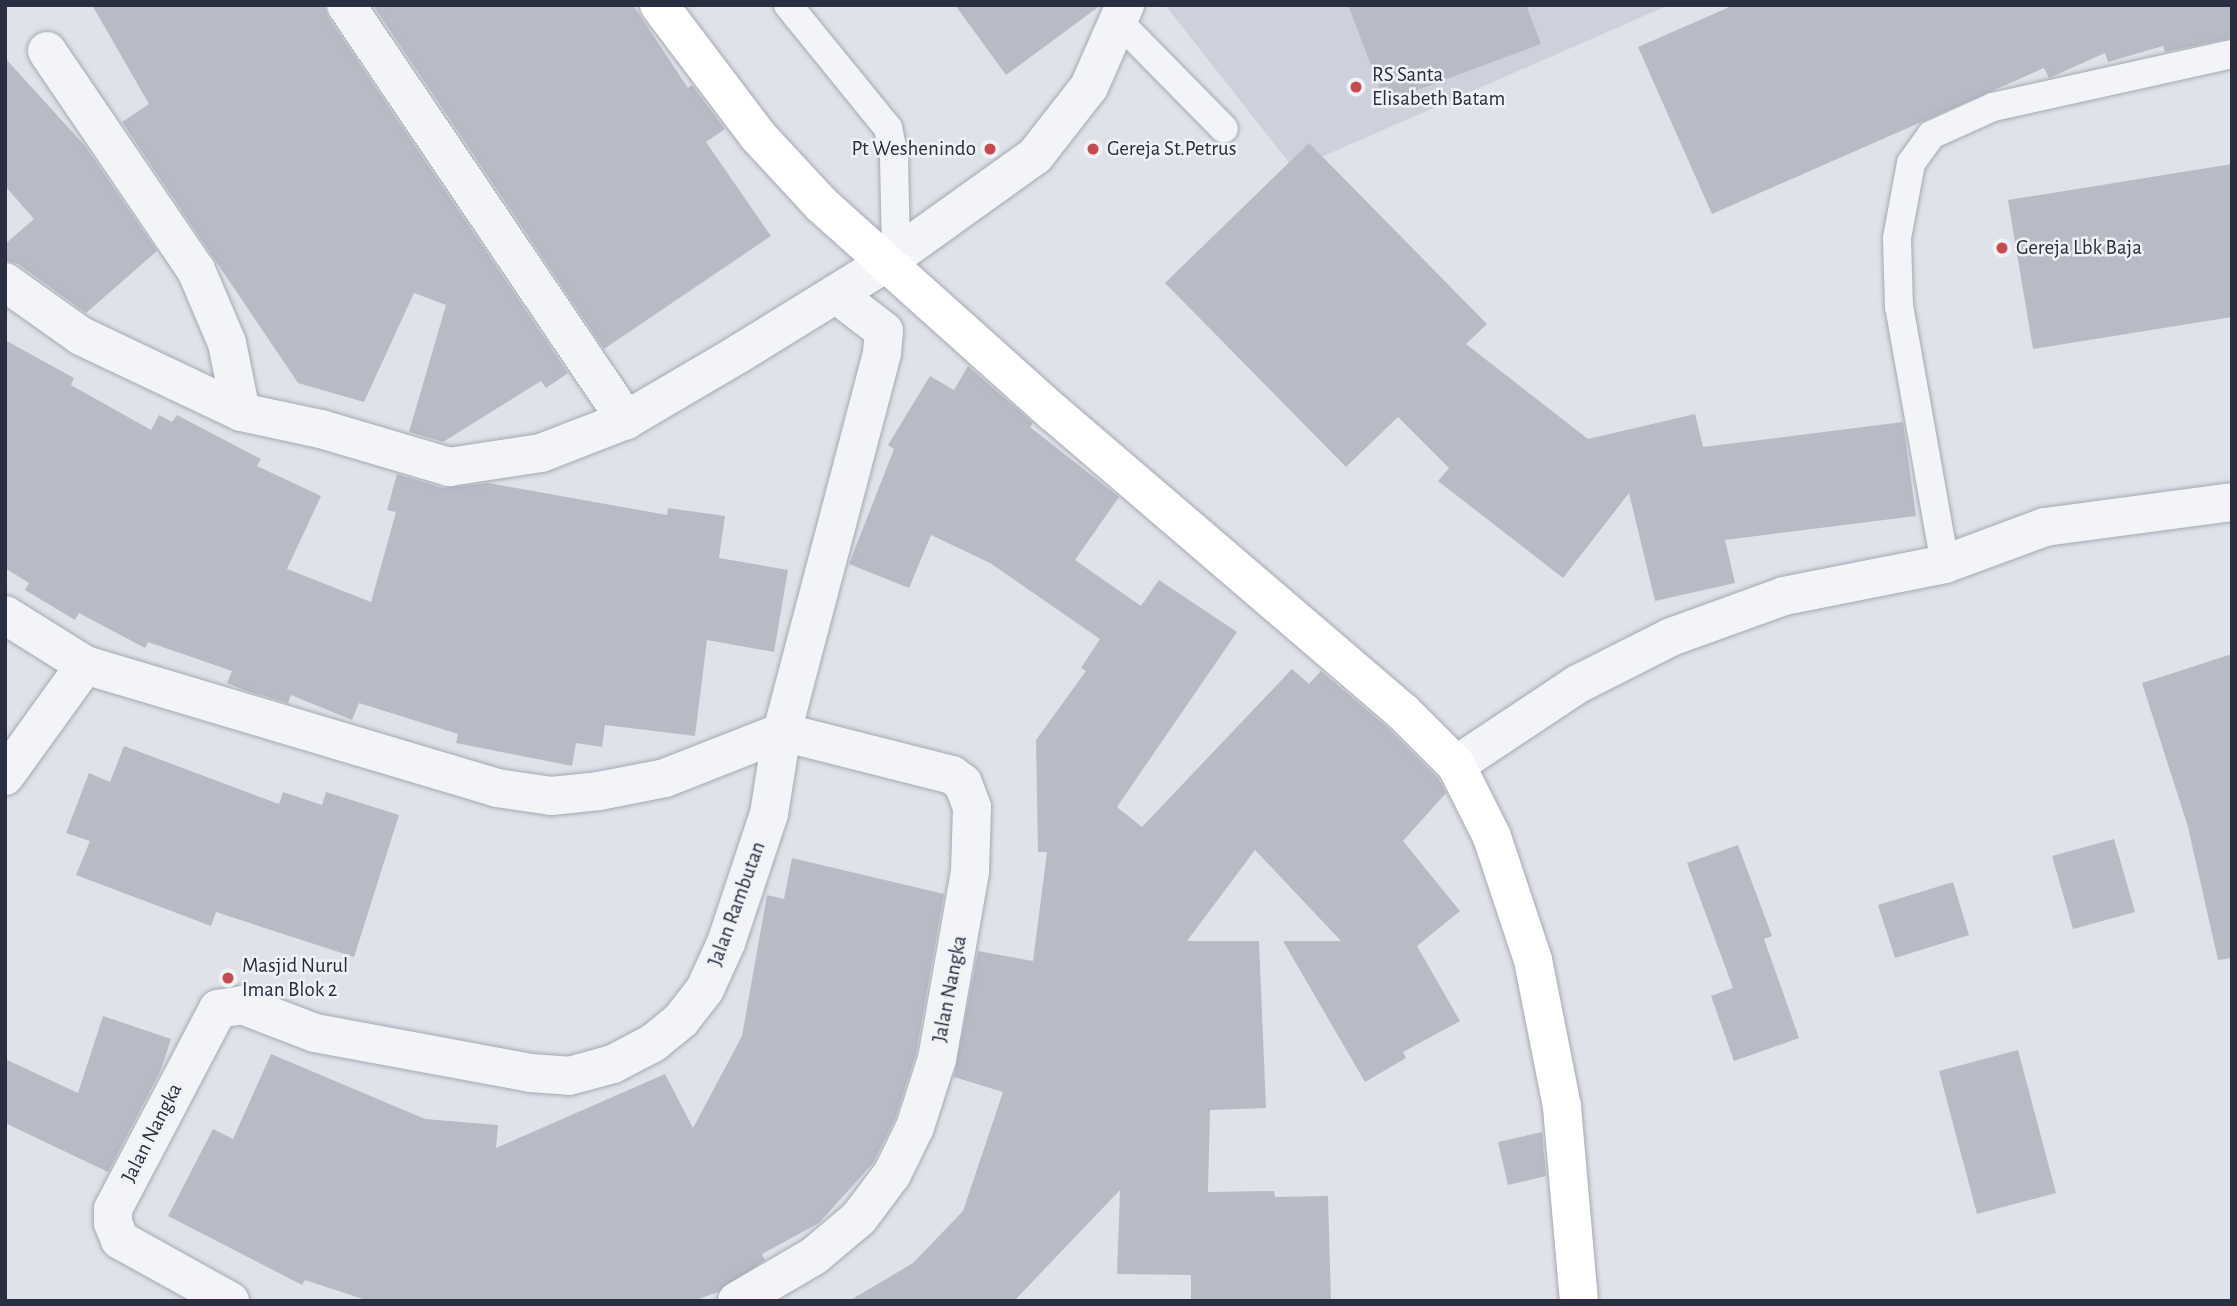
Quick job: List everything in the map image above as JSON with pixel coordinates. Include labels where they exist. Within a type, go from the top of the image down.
[{"type":"street","points":[[346,5],[626,420]]},
{"type":"street","points":[[659,5],[758,136],[890,259],[1402,711],[1456,765],[1492,837],[1533,960],[1562,1107],[1579,1301]]},
{"type":"street","points":[[5,282],[81,336],[241,412],[449,467],[541,453],[626,420],[836,294],[1035,156],[1089,87],[1123,14]]},
{"type":"street","points":[[47,51],[196,270],[227,343],[241,412]]},
{"type":"street","name":"Jalan Rambutan","points":[[315,1033],[530,1073],[569,1076],[613,1064],[653,1043],[681,1020],[705,989],[726,943],[769,814],[782,732],[882,353],[884,331],[836,294]]},
{"type":"street","points":[[1456,765],[1578,684],[1671,637],[1784,596],[1945,564],[2045,527],[2232,502]]},
{"type":"street","points":[[5,615],[85,664],[497,788],[551,796],[664,778],[782,732]]},
{"type":"street","points":[[5,776],[85,664]]},
{"type":"street","name":"Jalan Nangka","points":[[737,1301],[814,1256],[859,1218],[892,1174],[915,1127],[937,1059],[970,871],[972,807],[963,783],[952,775],[782,732]]},
{"type":"street","name":"Jalan Nangka","points":[[230,1301],[121,1240],[113,1223],[113,1209],[218,1009],[242,1005],[315,1033]]},
{"type":"lane","points":[[789,5],[888,128],[894,157],[890,259]]},
{"type":"lane","points":[[1123,14],[1224,129]]},
{"type":"lane","points":[[1945,564],[1899,307],[1897,238],[1911,163],[1931,135],[1993,107],[2232,54]]},
{"type":"shaded area","name":"RS Santa Elisabeth Batam","points":[[1165,5],[1669,5],[1294,169]]},
{"type":"building","points":[[92,5],[324,5],[328,17],[568,373],[546,388],[541,381],[443,442],[409,432],[446,305],[414,293],[364,402],[298,383],[122,122],[149,104]]},
{"type":"building","points":[[373,5],[633,5],[688,88],[692,85],[725,129],[706,142],[771,236],[604,349]]},
{"type":"building","points":[[955,5],[1101,5],[1006,75]]},
{"type":"building","points":[[1348,5],[1526,5],[1541,44],[1385,102]]},
{"type":"building","points":[[1734,5],[2232,5],[2232,38],[2165,52],[2163,46],[2108,62],[2105,53],[2049,78],[2044,68],[1712,214],[1638,47]]},
{"type":"building","points":[[5,58],[85,146],[157,251],[86,313],[18,264],[5,260],[5,244],[34,219],[5,186]]},
{"type":"building","points":[[1309,143],[1487,324],[1466,344],[1588,439],[1695,414],[1703,447],[1903,422],[1916,516],[1725,540],[1735,583],[1655,601],[1629,493],[1563,578],[1438,481],[1449,468],[1398,417],[1346,467],[1165,283]]},
{"type":"building","points":[[2232,164],[2232,317],[2033,349],[2008,200]]},
{"type":"building","points":[[5,340],[74,378],[71,385],[151,430],[159,415],[172,422],[177,415],[261,459],[257,466],[321,496],[287,569],[371,602],[396,512],[387,510],[397,474],[443,488],[488,483],[667,515],[668,508],[725,516],[719,558],[788,570],[774,652],[707,640],[695,736],[605,725],[602,747],[576,743],[572,766],[456,743],[458,734],[359,703],[352,720],[291,695],[288,703],[244,690],[227,683],[232,671],[148,642],[145,648],[79,613],[75,620],[25,590],[29,583],[5,568]]},
{"type":"building","points":[[968,366],[1033,423],[1030,427],[1119,497],[1075,560],[1141,606],[1159,580],[1237,632],[1117,807],[1142,827],[1292,669],[1309,684],[1321,671],[1387,727],[1438,778],[1446,793],[1403,841],[1460,911],[1417,946],[1460,1021],[1403,1052],[1406,1058],[1365,1082],[1283,941],[1341,941],[1255,850],[1187,941],[1259,941],[1266,1108],[1210,1110],[1208,1192],[1274,1191],[1275,1197],[1328,1196],[1331,1301],[1191,1301],[1191,1275],[1117,1274],[1120,1190],[1014,1301],[849,1301],[913,1263],[963,1211],[1003,1092],[954,1077],[978,951],[1033,961],[1047,852],[1038,852],[1036,740],[1086,671],[1081,668],[1100,639],[990,563],[931,535],[909,588],[849,564],[894,449],[888,445],[930,376],[954,390]]},
{"type":"building","points":[[2232,654],[2232,958],[2218,960],[2188,827],[2142,683]]},
{"type":"building","points":[[124,746],[279,804],[283,792],[322,805],[326,792],[399,815],[354,957],[216,912],[211,926],[76,875],[90,841],[66,833],[89,773],[110,782]]},
{"type":"building","points":[[2114,839],[2135,912],[2073,929],[2052,856]]},
{"type":"building","points":[[1738,845],[1772,936],[1764,939],[1799,1038],[1734,1061],[1711,996],[1733,988],[1687,863]]},
{"type":"building","points":[[792,858],[944,894],[916,1054],[895,1119],[873,1163],[819,1223],[762,1254],[765,1260],[718,1292],[693,1301],[369,1301],[305,1280],[302,1285],[168,1216],[213,1129],[233,1139],[271,1054],[425,1119],[498,1125],[496,1148],[665,1074],[693,1128],[742,1036],[767,895],[784,899]]},
{"type":"building","points":[[1953,882],[1969,935],[1895,958],[1878,905]]},
{"type":"building","points":[[103,1016],[171,1039],[160,1072],[108,1172],[5,1123],[5,1059],[78,1093]]},
{"type":"building","points":[[2018,1050],[2056,1193],[1977,1214],[1939,1071]]},
{"type":"building","points":[[1542,1132],[1546,1176],[1508,1185],[1498,1142]]},
{"type":"place","name":"RS Santa Elisabeth Batam","points":[[1356,87]]},
{"type":"place","name":"Pt Weshenindo","points":[[990,149]]},
{"type":"place","name":"Gereja St.Petrus","points":[[1093,149]]},
{"type":"place","name":"Gereja Lbk Baja","points":[[2002,248]]},
{"type":"place","name":"Masjid Nurul Iman Blok 2","points":[[228,978]]}]
